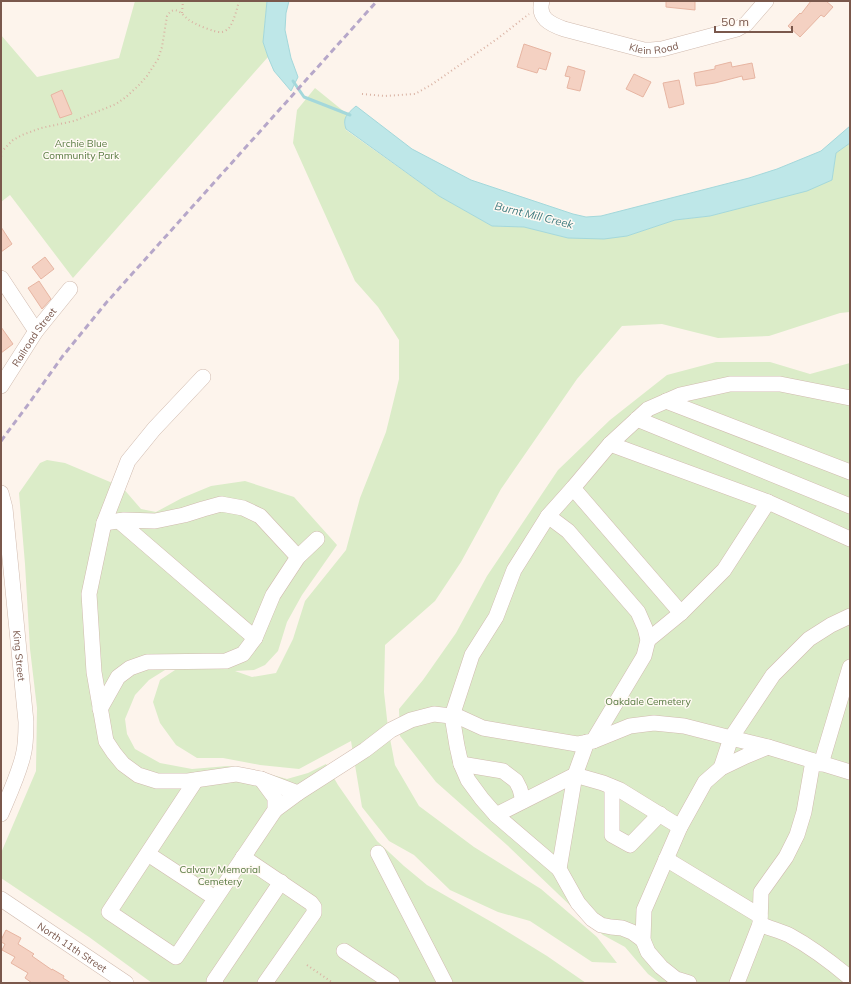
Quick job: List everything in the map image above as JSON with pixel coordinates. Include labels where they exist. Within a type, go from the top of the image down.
[{"type":"street","name":"Klein Road","points":[[541,4],[542,14],[547,21],[554,26],[644,50],[651,50],[662,49],[738,28],[746,24],[766,1]]},
{"type":"street","points":[[1,278],[36,331]]},
{"type":"street","name":"Railroad Street","points":[[1,386],[36,331],[70,289]]},
{"type":"street","points":[[203,376],[154,429],[128,461],[112,522],[89,594],[94,672],[106,741],[123,764],[138,775],[157,781],[188,781],[236,774],[261,779],[298,793]]},
{"type":"street","points":[[643,940],[632,932],[622,928],[600,925],[592,919],[578,903],[559,869],[496,815],[468,780],[461,764],[452,716],[472,655],[496,617],[514,570],[548,516],[610,444],[648,409],[680,395],[730,384],[780,384],[850,398]]},
{"type":"street","points":[[666,401],[850,472]]},
{"type":"street","points":[[637,419],[850,506]]},
{"type":"street","points":[[610,444],[768,502],[850,538]]},
{"type":"street","points":[[573,488],[681,613]]},
{"type":"street","name":"King Street","points":[[1,493],[5,508],[26,722],[26,740],[15,782],[1,814]]},
{"type":"street","points":[[648,640],[681,613],[724,570],[768,502]]},
{"type":"street","points":[[112,522],[124,520],[155,522],[184,516],[221,504],[243,508],[260,516],[298,558]]},
{"type":"street","points":[[548,516],[568,531],[638,612],[645,628],[648,640],[644,656],[590,742],[575,775],[559,869]]},
{"type":"street","points":[[112,522],[255,638]]},
{"type":"street","points":[[100,709],[118,677],[130,668],[147,662],[226,661],[243,654],[255,638],[274,596],[298,558],[317,539]]},
{"type":"street","points":[[721,768],[731,738],[773,675],[809,640],[850,616]]},
{"type":"street","points":[[739,903],[761,892],[786,857],[797,835],[817,762],[850,667]]},
{"type":"street","points":[[94,672],[118,677]]},
{"type":"street","points":[[196,780],[109,912],[176,957],[275,810],[298,793],[365,750],[391,730],[411,720],[434,714],[452,716],[458,717],[483,728],[578,744],[590,742],[630,726],[654,723],[684,726],[768,747],[850,772]]},
{"type":"street","points":[[455,737],[483,728]]},
{"type":"street","points":[[689,983],[676,979],[661,967],[648,952],[643,940],[644,910],[680,826],[705,782],[721,768],[768,747]]},
{"type":"street","points":[[461,764],[503,771],[516,781],[523,801]]},
{"type":"street","points":[[496,815],[575,775],[603,783],[620,790],[680,826]]},
{"type":"street","points":[[261,779],[275,798],[275,810]]},
{"type":"street","points":[[612,787],[612,835],[630,845],[660,814]]},
{"type":"street","points":[[378,853],[445,983]]},
{"type":"street","points":[[148,854],[215,898]]},
{"type":"street","points":[[243,857],[311,903],[314,907],[314,913],[265,983]]},
{"type":"street","points":[[666,859],[739,903],[760,920],[810,948],[850,978]]},
{"type":"street","points":[[216,983],[214,981],[281,882]]},
{"type":"street","points":[[736,983],[760,920],[761,892]]},
{"type":"street","name":"North 11th Street","points":[[1,899],[126,983]]},
{"type":"street","points":[[739,903],[750,928],[752,942]]},
{"type":"street","points":[[622,928],[644,910]]},
{"type":"street","points":[[344,951],[392,983]]},
{"type":"path","points":[[182,13],[183,1]]},
{"type":"path","points":[[1,152],[13,140],[22,136],[41,128],[80,119],[116,104],[126,97],[147,76],[158,59],[162,47],[168,14],[173,11],[179,11],[193,23],[216,32],[222,32],[227,30],[231,25],[239,1]]},
{"type":"path","points":[[362,94],[385,96],[415,94],[431,85],[497,39],[541,4]]},
{"type":"path","points":[[1,156],[4,159]]},
{"type":"path","points":[[307,965],[333,983]]},
{"type":"green space","name":"Archie Blue Community Park","points":[[135,1],[267,1],[263,42],[268,57],[73,278],[10,195],[1,202],[1,35],[37,77],[119,58]]},
{"type":"green space","name":"Calvary Memorial Cemetery","points":[[315,88],[347,114],[344,123],[346,130],[439,196],[492,226],[524,227],[568,238],[627,236],[675,220],[710,216],[832,180],[836,153],[850,143],[850,312],[840,313],[769,336],[718,338],[662,324],[622,326],[577,379],[501,489],[461,562],[435,601],[385,645],[384,692],[388,728],[395,765],[419,806],[474,847],[541,889],[597,937],[617,963],[592,962],[530,921],[498,912],[450,890],[414,855],[389,841],[362,807],[351,741],[299,769],[260,765],[223,758],[197,758],[176,745],[160,723],[153,702],[160,680],[175,670],[165,670],[149,680],[135,695],[125,719],[127,734],[135,749],[160,763],[192,769],[228,766],[287,779],[308,773],[326,764],[338,785],[377,841],[404,866],[427,885],[547,956],[586,983],[152,983],[89,937],[1,878],[1,853],[36,771],[37,708],[30,649],[19,493],[40,463],[47,460],[65,463],[122,487],[141,509],[156,512],[182,498],[211,486],[245,481],[294,497],[337,545],[302,595],[287,622],[278,651],[265,665],[254,670],[235,671],[252,677],[276,673],[293,639],[305,601],[346,550],[360,498],[386,432],[399,379],[399,340],[378,307],[355,281],[293,143],[297,110]]},
{"type":"green space","name":"Oakdale Cemetery","points":[[716,362],[770,362],[810,374],[850,363],[850,983],[660,983],[648,974],[625,947],[603,935],[507,845],[436,782],[400,736],[399,709],[423,680],[456,633],[487,576],[558,470],[610,420],[667,375]]},
{"type":"water","points":[[267,1],[289,1],[286,13],[285,30],[291,58],[298,77],[291,91],[274,71],[263,42]]},
{"type":"water","points":[[356,106],[412,149],[471,180],[586,217],[601,216],[749,178],[777,169],[821,151],[850,126],[850,143],[836,153],[832,180],[807,191],[710,216],[675,220],[627,236],[604,239],[568,238],[524,227],[492,226],[439,196],[346,129],[346,116]]},
{"type":"building","points":[[666,1],[695,1],[695,10],[666,7]]},
{"type":"building","points":[[811,1],[826,1],[833,7],[824,17],[821,15],[800,37],[788,26],[800,13],[801,14]]},
{"type":"building","points":[[524,44],[551,53],[546,70],[539,68],[537,73],[517,67]]},
{"type":"building","points":[[731,62],[732,67],[752,63],[755,78],[743,80],[742,76],[696,86],[694,73],[715,69],[715,66]]},
{"type":"building","points":[[568,66],[585,71],[580,91],[567,88],[570,77],[565,76]]},
{"type":"building","points":[[634,74],[651,82],[643,97],[626,89]]},
{"type":"building","points":[[679,80],[684,104],[669,108],[663,83]]},
{"type":"building","points":[[62,90],[72,114],[60,118],[51,95]]},
{"type":"building","points":[[1,227],[12,244],[1,252]]},
{"type":"building","points":[[45,257],[54,269],[41,279],[32,267]]},
{"type":"building","points":[[39,281],[51,299],[42,309],[28,288]]},
{"type":"building","points":[[1,327],[13,344],[1,353]]},
{"type":"building","points":[[6,930],[21,938],[18,944],[34,954],[32,956],[52,970],[64,976],[63,978],[71,983],[32,983],[25,978],[28,973],[11,963],[15,957],[2,950],[5,944],[1,942],[1,940]]},
{"type":"waterway","name":"Burnt Mill Creek","points":[[293,81],[304,97],[350,115]]},
{"type":"railway","points":[[1,441],[62,357],[106,303],[377,1]]}]
